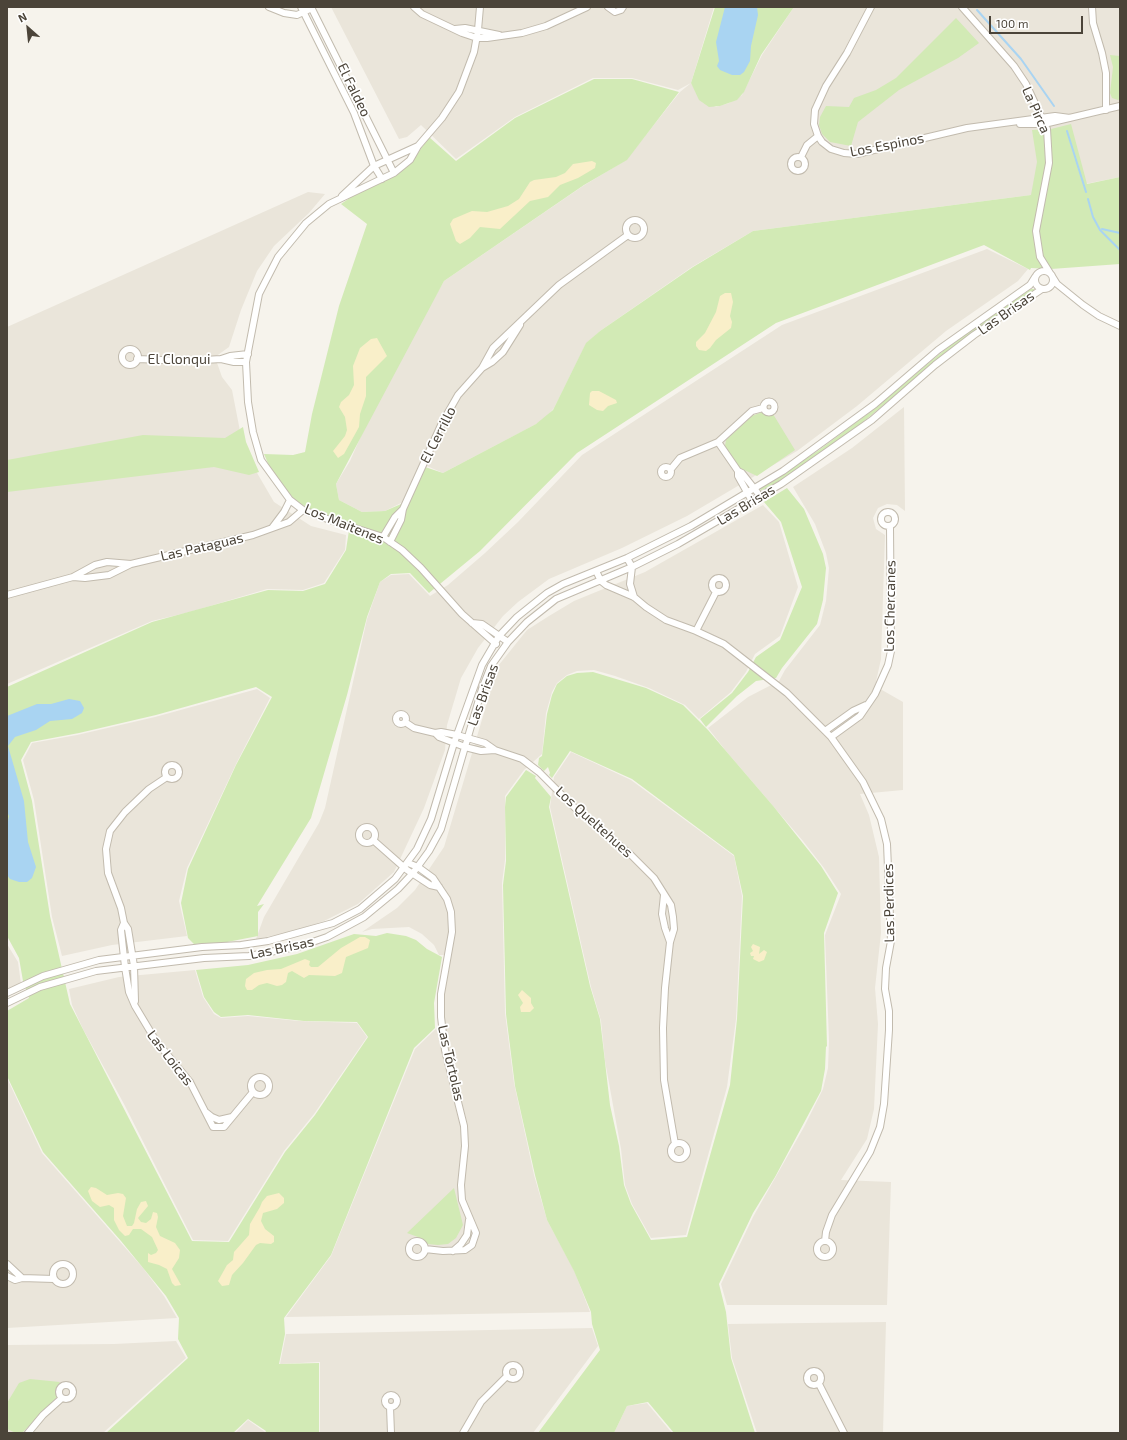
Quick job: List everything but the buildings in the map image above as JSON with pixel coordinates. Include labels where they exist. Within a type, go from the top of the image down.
[{"type":"street","points":[[269,7],[284,13],[297,15],[304,14]]},
{"type":"street","name":"El Faldeo","points":[[301,7],[354,113],[374,166],[382,179]]},
{"type":"street","points":[[414,7],[422,14],[454,30],[478,38],[522,33],[546,26],[587,7]]},
{"type":"street","name":"Los Maitenes","points":[[340,198],[394,173],[410,160],[418,146],[442,118],[459,92],[474,52],[478,38],[480,7]]},
{"type":"street","points":[[608,7],[616,12],[624,7]]},
{"type":"street","points":[[801,157],[807,145],[818,136],[814,124],[815,110],[826,86],[847,53],[871,7]]},
{"type":"street","name":"La Pirca","points":[[962,7],[1014,66],[1026,84],[1049,135],[1050,154],[1048,171],[1037,224],[1036,238],[1041,267],[1036,276]]},
{"type":"street","points":[[1092,7],[1093,23],[1106,72],[1106,110]]},
{"type":"street","name":"El Faldeo","points":[[304,14],[312,8],[394,173]]},
{"type":"street","points":[[454,30],[465,28],[500,36]]},
{"type":"street","name":"Los Espinos","points":[[818,136],[831,149],[844,153],[857,154],[967,128],[1043,120],[1055,116],[1070,118],[1120,106]]},
{"type":"street","name":"Los Maitenes","points":[[418,146],[374,166],[340,198],[306,223],[278,257],[259,294],[246,362],[248,402],[253,432],[261,460],[290,500],[304,510],[383,538],[390,542],[414,561],[444,596],[478,630],[494,643],[503,648]]},
{"type":"street","name":"El Cerrillo","points":[[390,542],[401,520],[403,509],[442,423],[458,396],[482,368],[493,348],[559,285],[628,235]]},
{"type":"street","name":"La Pirca","points":[[1040,257],[1051,275],[1064,290],[1091,311],[1120,326]]},
{"type":"street","name":"Las Brisas","points":[[7,993],[43,976],[99,960],[268,941],[333,923],[360,909],[382,892],[418,849],[431,819],[454,743],[482,665],[499,636],[517,617],[547,593],[627,558],[691,526],[748,494],[875,404],[938,350],[1030,285],[1036,276],[1045,271],[1051,275],[1052,285],[974,335],[941,360],[851,435],[760,497],[678,544],[601,581],[556,599],[527,622],[503,648],[491,666],[441,829],[413,874],[384,902],[348,927],[321,939],[271,952],[96,971],[40,987],[7,1003]]},
{"type":"street","name":"Las Brisas","points":[[1036,276],[1035,283],[1044,289]]},
{"type":"street","points":[[1044,289],[1064,290]]},
{"type":"street","name":"El Cerrillo","points":[[482,368],[492,362],[503,352],[522,321]]},
{"type":"street","name":"El Clonqui","points":[[138,359],[188,361],[221,359],[230,356],[248,354]]},
{"type":"street","name":"El Clonqui","points":[[221,359],[234,362],[246,362]]},
{"type":"street","points":[[670,468],[680,458],[718,442],[752,411],[763,408]]},
{"type":"street","points":[[718,442],[738,471],[742,473],[760,497]]},
{"type":"street","points":[[738,471],[738,476],[752,502]]},
{"type":"street","points":[[272,528],[284,512],[290,500]]},
{"type":"street","name":"El Cerrillo","points":[[383,538],[395,517],[403,509]]},
{"type":"street","name":"Las Pataguas","points":[[7,595],[73,577],[97,577],[115,573],[131,564],[253,535],[290,522],[304,510]]},
{"type":"street","name":"Los Chercanes","points":[[831,737],[860,716],[866,705],[875,694],[888,665],[891,651],[890,526]]},
{"type":"street","points":[[627,558],[632,567],[630,584],[634,597]]},
{"type":"street","name":"Las Pataguas","points":[[73,577],[83,570],[106,562],[131,564]]},
{"type":"street","points":[[596,571],[601,581]]},
{"type":"street","name":"Las Perdices","points":[[601,581],[634,597],[666,620],[696,631],[724,644],[752,664],[787,693],[831,737],[863,782],[881,819],[887,844],[891,941],[886,968],[885,989],[889,1012],[889,1030],[884,1104],[880,1127],[870,1152],[832,1215],[826,1232],[825,1241]]},
{"type":"street","points":[[696,631],[716,592]]},
{"type":"street","name":"Los Maitenes","points":[[472,623],[482,624],[508,642]]},
{"type":"street","name":"Los Chercanes","points":[[825,731],[853,711],[866,705]]},
{"type":"street","name":"Los Queltehues","points":[[405,722],[414,728],[435,733],[442,732],[457,735],[485,743],[495,750],[518,757],[539,772],[578,812],[640,863],[654,878],[671,905],[674,929],[670,942],[664,988],[663,1034],[665,1086],[674,1144]]},
{"type":"street","name":"Los Queltehues","points":[[435,733],[439,737],[465,747],[481,751],[495,750]]},
{"type":"street","name":"Las Loicas","points":[[135,1006],[133,956],[128,929],[124,922],[107,867],[106,849],[108,837],[114,825],[125,812],[167,777]]},
{"type":"street","name":"Las Tórtolas","points":[[373,840],[406,865],[413,874],[430,885],[438,887]]},
{"type":"street","name":"Las Tórtolas","points":[[406,865],[418,867],[433,878],[447,899],[451,917],[450,945],[441,994],[441,1017],[445,1050],[464,1126],[465,1146],[461,1191],[464,1207],[475,1229],[474,1242],[468,1249],[453,1251],[425,1249]]},
{"type":"street","name":"Los Queltehues","points":[[664,895],[663,920],[670,942]]},
{"type":"street","name":"Las Loicas","points":[[124,922],[121,930],[129,992],[135,1006],[156,1041],[190,1082],[204,1110],[212,1117],[219,1120],[232,1117],[253,1092]]},
{"type":"street","points":[[268,941],[271,952]]},
{"type":"street","name":"Las Tórtolas","points":[[453,1251],[467,1236],[469,1218]]},
{"type":"street","points":[[7,1264],[22,1278]]},
{"type":"street","points":[[7,1276],[15,1280],[22,1278],[54,1279]]},
{"type":"street","points":[[463,1433],[481,1402],[507,1376]]},
{"type":"street","points":[[819,1384],[844,1433]]},
{"type":"street","points":[[28,1433],[43,1415],[62,1398]]},
{"type":"street","points":[[390,1407],[391,1433]]},
{"type":"shaded area","points":[[331,7],[714,7],[691,83],[678,90],[632,78],[593,78],[515,117],[456,159],[421,125],[407,137],[399,139]]},
{"type":"shaded area","points":[[794,7],[1120,7],[1120,177],[1031,195],[753,231],[692,267],[600,331],[586,344],[554,408],[544,420],[443,473],[427,466],[407,500],[385,511],[362,512],[339,500],[336,484],[350,461],[365,427],[444,281],[583,186],[626,160],[680,92],[691,83],[702,101],[716,107],[729,103],[742,95],[762,55]]},
{"type":"shaded area","points":[[308,192],[325,194],[309,213],[274,246],[257,271],[241,310],[229,347],[215,357],[222,377],[232,390],[240,431],[253,466],[274,502],[311,526],[346,535],[345,550],[324,583],[303,590],[267,589],[190,612],[152,621],[7,684],[7,327]]},
{"type":"shaded area","points":[[987,249],[1028,269],[1018,281],[946,331],[857,406],[797,451],[687,516],[622,548],[549,579],[518,602],[503,616],[478,648],[461,678],[447,725],[445,750],[424,808],[394,872],[358,904],[324,921],[291,932],[256,939],[264,917],[319,823],[325,808],[367,619],[380,582],[391,575],[409,574],[430,596],[448,585],[485,553],[518,522],[582,455],[782,325]]},
{"type":"shaded area","points":[[904,407],[905,511],[897,505],[887,504],[878,508],[873,518],[876,529],[885,535],[881,659],[875,686],[903,702],[903,790],[860,794],[869,815],[879,857],[881,933],[875,988],[878,1024],[874,1109],[867,1139],[841,1180],[891,1182],[887,1305],[727,1305],[721,1284],[753,1217],[804,1127],[823,1089],[828,1068],[829,1041],[825,935],[841,894],[824,868],[803,841],[708,728],[748,697],[779,681],[785,670],[820,625],[826,601],[829,568],[826,553],[815,524],[793,487],[852,448]]},
{"type":"shaded area","points":[[763,505],[779,522],[798,587],[780,636],[755,654],[746,672],[731,692],[699,719],[685,705],[649,688],[615,676],[594,670],[577,671],[567,675],[557,683],[552,692],[546,713],[542,754],[524,770],[505,796],[505,860],[502,883],[505,1013],[514,1083],[534,1175],[547,1220],[574,1270],[590,1312],[286,1317],[331,1256],[415,1049],[441,1024],[448,955],[439,955],[434,945],[422,934],[409,927],[372,929],[362,932],[397,908],[415,890],[444,847],[498,666],[527,630],[549,616],[574,601],[645,572]]},
{"type":"shaded area","points":[[257,689],[270,698],[237,762],[187,868],[179,901],[187,936],[112,945],[62,956],[52,917],[34,800],[23,760],[32,743],[77,735],[155,717]]},
{"type":"shaded area","points":[[571,752],[631,780],[734,856],[742,896],[736,1019],[727,1087],[686,1235],[651,1238],[632,1204],[625,1185],[621,1149],[605,1061],[601,1021],[591,987],[550,807],[554,777]]},
{"type":"shaded area","points":[[7,944],[18,962],[21,984],[7,990]]},
{"type":"shaded area","points":[[195,970],[203,997],[214,1014],[221,1018],[248,1016],[299,1021],[357,1023],[367,1037],[314,1114],[284,1151],[228,1241],[193,1240],[124,1104],[83,1029],[72,1005],[69,989],[119,977]]},
{"type":"shaded area","points":[[7,1078],[42,1153],[143,1268],[164,1296],[177,1318],[7,1328]]},
{"type":"shaded area","points":[[886,1322],[883,1433],[757,1433],[732,1358],[728,1324]]},
{"type":"shaded area","points":[[592,1328],[598,1346],[533,1433],[320,1433],[320,1362],[280,1364],[286,1334]]},
{"type":"shaded area","points":[[176,1341],[186,1358],[103,1433],[7,1433],[7,1345],[114,1344]]},
{"type":"shaded area","points":[[647,1403],[672,1433],[614,1433],[627,1406]]},
{"type":"shaded area","points":[[248,1420],[265,1432],[265,1433],[235,1433]]},
{"type":"green space","points":[[715,7],[794,7],[761,55],[744,92],[737,100],[720,106],[709,107],[699,100],[691,83]]},
{"type":"green space","points":[[956,18],[979,43],[958,58],[899,90],[858,122],[851,146],[830,142],[822,134],[819,125],[820,117],[826,106],[849,107],[854,98],[876,90],[896,78]]},
{"type":"green space","points":[[1110,55],[1120,56],[1120,99],[1118,100],[1112,98],[1110,93],[1113,67]]},
{"type":"green space","points":[[594,79],[632,79],[679,92],[627,160],[584,185],[444,281],[336,484],[339,500],[362,512],[385,511],[408,501],[421,478],[425,467],[443,473],[536,424],[553,410],[586,343],[600,331],[693,267],[753,231],[1031,195],[1037,162],[1032,130],[1051,129],[1071,124],[1087,184],[1120,177],[1120,264],[1051,269],[1031,268],[1030,270],[984,245],[776,323],[577,453],[480,551],[429,593],[410,573],[391,574],[380,582],[367,617],[347,695],[311,818],[257,906],[264,904],[258,912],[258,936],[222,943],[194,944],[188,938],[181,903],[188,869],[236,765],[272,697],[256,687],[156,715],[79,733],[31,742],[21,760],[32,801],[50,916],[70,1004],[192,1241],[229,1242],[285,1152],[315,1115],[368,1037],[357,1022],[304,1021],[248,1015],[221,1017],[214,1012],[204,997],[196,970],[248,965],[297,954],[354,934],[376,936],[387,933],[406,936],[416,940],[427,949],[442,957],[434,1003],[435,1028],[414,1048],[331,1255],[284,1318],[285,1334],[279,1364],[319,1363],[319,1433],[265,1433],[266,1431],[248,1419],[233,1433],[106,1433],[188,1358],[178,1339],[179,1318],[166,1296],[121,1241],[43,1152],[7,1076],[7,1011],[29,998],[23,981],[19,958],[7,936],[7,687],[152,622],[268,590],[303,591],[325,584],[346,550],[350,524],[314,512],[296,501],[273,475],[264,454],[293,455],[305,452],[312,414],[339,306],[367,224],[341,204],[367,186],[401,171],[418,153],[429,137],[456,161],[515,118]]},
{"type":"green space","points":[[1031,289],[1034,289],[1034,292],[996,316],[950,350],[851,432],[782,480],[760,491],[761,488],[819,450],[870,412],[954,342]]},
{"type":"green space","points":[[762,412],[773,414],[795,450],[757,476],[740,468],[725,446],[726,440],[752,416]]},
{"type":"green space","points":[[243,427],[246,442],[259,472],[249,475],[214,467],[7,492],[7,460],[143,435],[225,438]]},
{"type":"green space","points":[[787,488],[804,509],[823,554],[826,568],[823,600],[817,624],[782,668],[776,678],[756,681],[737,696],[706,727],[700,719],[732,693],[748,672],[756,657],[780,640],[802,587],[781,522],[764,502]]},
{"type":"green space","points":[[593,672],[646,688],[683,705],[708,730],[774,807],[821,866],[838,893],[824,933],[827,1047],[826,1046],[825,1069],[821,1091],[775,1177],[753,1213],[719,1284],[726,1312],[731,1358],[755,1433],[674,1433],[648,1402],[627,1406],[614,1433],[538,1433],[600,1350],[592,1324],[591,1312],[574,1271],[547,1220],[535,1175],[515,1086],[506,1014],[503,885],[506,861],[505,807],[506,797],[526,770],[536,776],[535,778],[551,797],[549,807],[590,986],[600,1019],[610,1105],[619,1146],[624,1185],[631,1204],[651,1240],[687,1237],[730,1085],[737,1019],[743,896],[734,855],[632,779],[570,751],[552,778],[549,775],[550,773],[548,767],[544,771],[538,765],[539,758],[542,756],[547,714],[552,695],[557,684],[567,676],[577,673]]},
{"type":"green space","points":[[454,1188],[463,1225],[456,1238],[448,1244],[427,1244],[418,1237],[407,1233]]},
{"type":"green space","points":[[30,1379],[60,1382],[55,1390],[57,1397],[22,1433],[16,1433],[7,1429],[7,1403],[19,1383]]},
{"type":"sand","points":[[592,161],[596,163],[595,168],[578,178],[560,185],[548,197],[530,201],[500,229],[480,227],[470,238],[460,244],[456,241],[450,224],[453,219],[472,211],[487,212],[508,206],[519,199],[530,182],[534,180],[556,177],[565,173],[573,164]]},
{"type":"sand","points":[[725,293],[731,293],[733,302],[730,316],[732,322],[731,328],[716,340],[706,351],[699,350],[696,346],[696,342],[705,333],[716,312],[720,296]]},
{"type":"sand","points":[[377,338],[387,356],[366,377],[366,396],[360,414],[359,427],[344,454],[338,458],[333,451],[345,436],[347,430],[345,417],[339,407],[341,402],[349,395],[354,385],[353,366],[360,348],[371,339]]},
{"type":"sand","points":[[592,391],[599,391],[616,400],[617,403],[608,406],[603,411],[597,410],[589,405],[590,393]]},
{"type":"sand","points":[[360,937],[365,937],[370,940],[368,948],[346,957],[342,973],[335,976],[309,975],[304,978],[292,971],[288,973],[286,982],[282,985],[277,986],[267,983],[259,985],[252,990],[247,990],[245,986],[246,979],[254,973],[281,969],[305,959],[310,961],[309,965],[311,967],[318,967],[341,948]]},
{"type":"sand","points":[[753,944],[760,947],[759,954],[764,950],[767,952],[764,960],[759,962],[753,959],[754,956],[751,956],[750,953],[753,951],[751,947]]},
{"type":"sand","points":[[522,990],[531,998],[531,1003],[534,1008],[530,1012],[521,1012],[520,1007],[523,1003],[518,995]]},
{"type":"sand","points":[[91,1187],[96,1188],[107,1195],[118,1193],[123,1194],[126,1198],[123,1216],[127,1226],[132,1226],[137,1209],[141,1202],[146,1201],[148,1206],[138,1218],[141,1222],[146,1223],[151,1219],[153,1212],[157,1213],[158,1217],[156,1227],[160,1236],[175,1243],[180,1250],[179,1258],[172,1269],[181,1285],[175,1286],[172,1283],[167,1269],[148,1262],[148,1253],[151,1255],[156,1253],[158,1250],[152,1237],[141,1229],[133,1229],[129,1235],[125,1236],[119,1230],[114,1220],[114,1208],[109,1205],[100,1207],[92,1201],[88,1191]]},
{"type":"sand","points":[[279,1193],[284,1198],[284,1203],[277,1209],[263,1213],[261,1221],[265,1229],[274,1236],[274,1242],[271,1244],[260,1243],[256,1245],[232,1275],[229,1285],[222,1286],[218,1281],[227,1265],[233,1260],[234,1252],[249,1235],[250,1224],[262,1202],[267,1196]]},
{"type":"water","points":[[725,7],[757,7],[758,15],[751,46],[750,61],[744,72],[740,75],[732,75],[720,70],[717,66],[719,61],[716,42]]},
{"type":"water","points":[[69,699],[80,701],[84,708],[82,713],[72,719],[50,721],[36,730],[15,737],[8,746],[24,801],[28,842],[36,867],[32,878],[27,882],[19,882],[10,879],[7,875],[7,826],[9,816],[7,812],[7,716],[37,704],[51,704]]},
{"type":"waterway","points":[[977,10],[1021,59],[1054,106]]},
{"type":"waterway","points":[[1067,131],[1086,192]]},
{"type":"waterway","points":[[1088,199],[1093,217],[1100,230],[1120,250]]},
{"type":"waterway","points":[[1102,229],[1120,233]]}]
